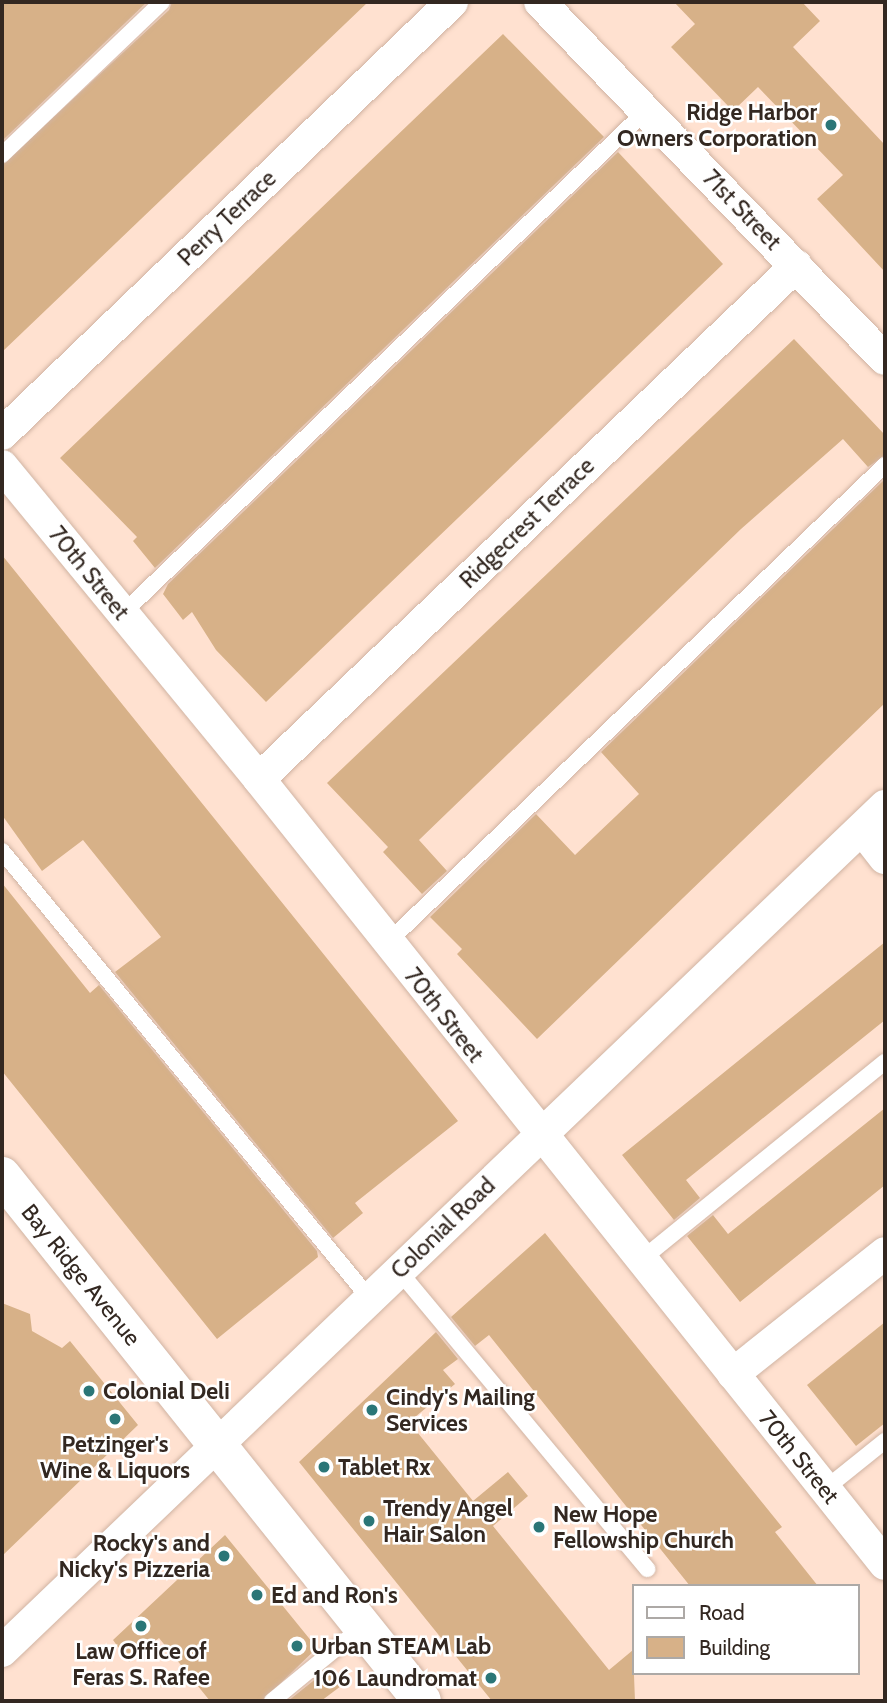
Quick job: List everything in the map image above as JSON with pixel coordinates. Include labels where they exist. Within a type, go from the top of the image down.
[{"type":"street","name":"Perry Terrace","points":[[2,434],[452,2]]},
{"type":"street","name":"71st Street","points":[[540,2],[885,359]]},
{"type":"street","name":"Ridgecrest Terrace","points":[[259,779],[796,266]]},
{"type":"street","name":"70th Street","points":[[2,466],[259,779],[540,1136],[885,1564]]},
{"type":"street","name":"Colonial Road","points":[[2,1651],[885,806]]},
{"type":"street","points":[[862,829],[885,858]]},
{"type":"street","name":"Bay Ridge Avenue","points":[[2,1176],[422,1701]]},
{"type":"street","points":[[733,1374],[885,1253]]},
{"type":"lane","points":[[2,155],[163,2]]},
{"type":"lane","points":[[123,613],[646,111]]},
{"type":"lane","points":[[387,943],[885,465]]},
{"type":"lane","points":[[2,851],[370,1299]]},
{"type":"lane","points":[[641,1260],[885,1062]]},
{"type":"lane","points":[[399,1271],[647,1569]]},
{"type":"lane","points":[[825,1489],[885,1441]]},
{"type":"lane","points":[[272,1701],[363,1627]]},
{"type":"building","points":[[2,2],[147,2],[2,141]]},
{"type":"building","points":[[172,2],[368,2],[2,352],[2,165],[169,10]]},
{"type":"building","name":"Ridge Harbor Owners Corporation","points":[[674,2],[802,2],[820,21],[793,47],[885,145],[885,272],[817,199],[843,175],[758,87],[733,111],[671,47],[695,24]]},
{"type":"building","points":[[503,34],[604,137],[155,568],[133,541],[137,537],[60,458]]},
{"type":"building","points":[[618,152],[723,264],[266,702],[216,650],[192,612],[183,620],[163,594],[168,584]]},
{"type":"building","points":[[794,339],[885,435],[885,455],[868,467],[843,439],[741,529],[419,840],[447,871],[422,894],[383,852],[388,847],[327,783]]},
{"type":"building","points":[[885,479],[885,703],[537,1039],[457,954],[462,949],[430,917],[536,814],[575,855],[639,794],[601,752]]},
{"type":"building","points":[[2,555],[458,1121],[355,1203],[363,1213],[333,1238],[115,972],[161,937],[83,840],[42,871],[2,815]]},
{"type":"building","points":[[2,883],[90,993],[99,985],[317,1251],[318,1257],[217,1339],[2,1071]]},
{"type":"building","points":[[885,942],[885,1020],[686,1180],[700,1198],[674,1220],[622,1155]]},
{"type":"building","points":[[885,1108],[885,1185],[740,1302],[687,1236],[713,1215],[728,1234]]},
{"type":"building","points":[[545,1233],[782,1527],[775,1532],[816,1584],[688,1584],[489,1335],[475,1346],[451,1317]]},
{"type":"building","points":[[2,1303],[30,1314],[32,1331],[62,1348],[70,1341],[138,1425],[2,1556]]},
{"type":"building","points":[[885,1322],[885,1423],[856,1446],[807,1385]]},
{"type":"building","points":[[436,1332],[458,1359],[443,1370],[455,1384],[409,1422],[473,1501],[508,1472],[528,1496],[493,1526],[609,1670],[632,1651],[635,1701],[492,1701],[299,1462]]},
{"type":"building","points":[[225,1535],[317,1648],[262,1701],[210,1701],[159,1638],[129,1662],[113,1640]]},
{"type":"building","points":[[328,1669],[341,1686],[321,1701],[288,1701]]},
{"type":"place","name":"Ridge Harbor Owners Corporation","points":[[831,125]]},
{"type":"place","name":"Colonial Deli","points":[[89,1391]]},
{"type":"place","name":"Cindy's Mailing Services","points":[[372,1410]]},
{"type":"place","name":"Petzinger's Wine & Liquors","points":[[115,1419]]},
{"type":"place","name":"Tablet Rx","points":[[324,1467]]},
{"type":"place","name":"Trendy Angel Hair Salon","points":[[369,1521]]},
{"type":"place","name":"New Hope Fellowship Church","points":[[539,1527]]},
{"type":"place","name":"Rocky's and Nicky's Pizzeria","points":[[224,1556]]},
{"type":"place","name":"Ed and Ron's","points":[[257,1595]]},
{"type":"place","name":"Law Office of Feras S. Rafee","points":[[141,1626]]},
{"type":"place","name":"Urban STEAM Lab","points":[[297,1646]]},
{"type":"place","name":"106 Laundromat","points":[[491,1678]]}]
